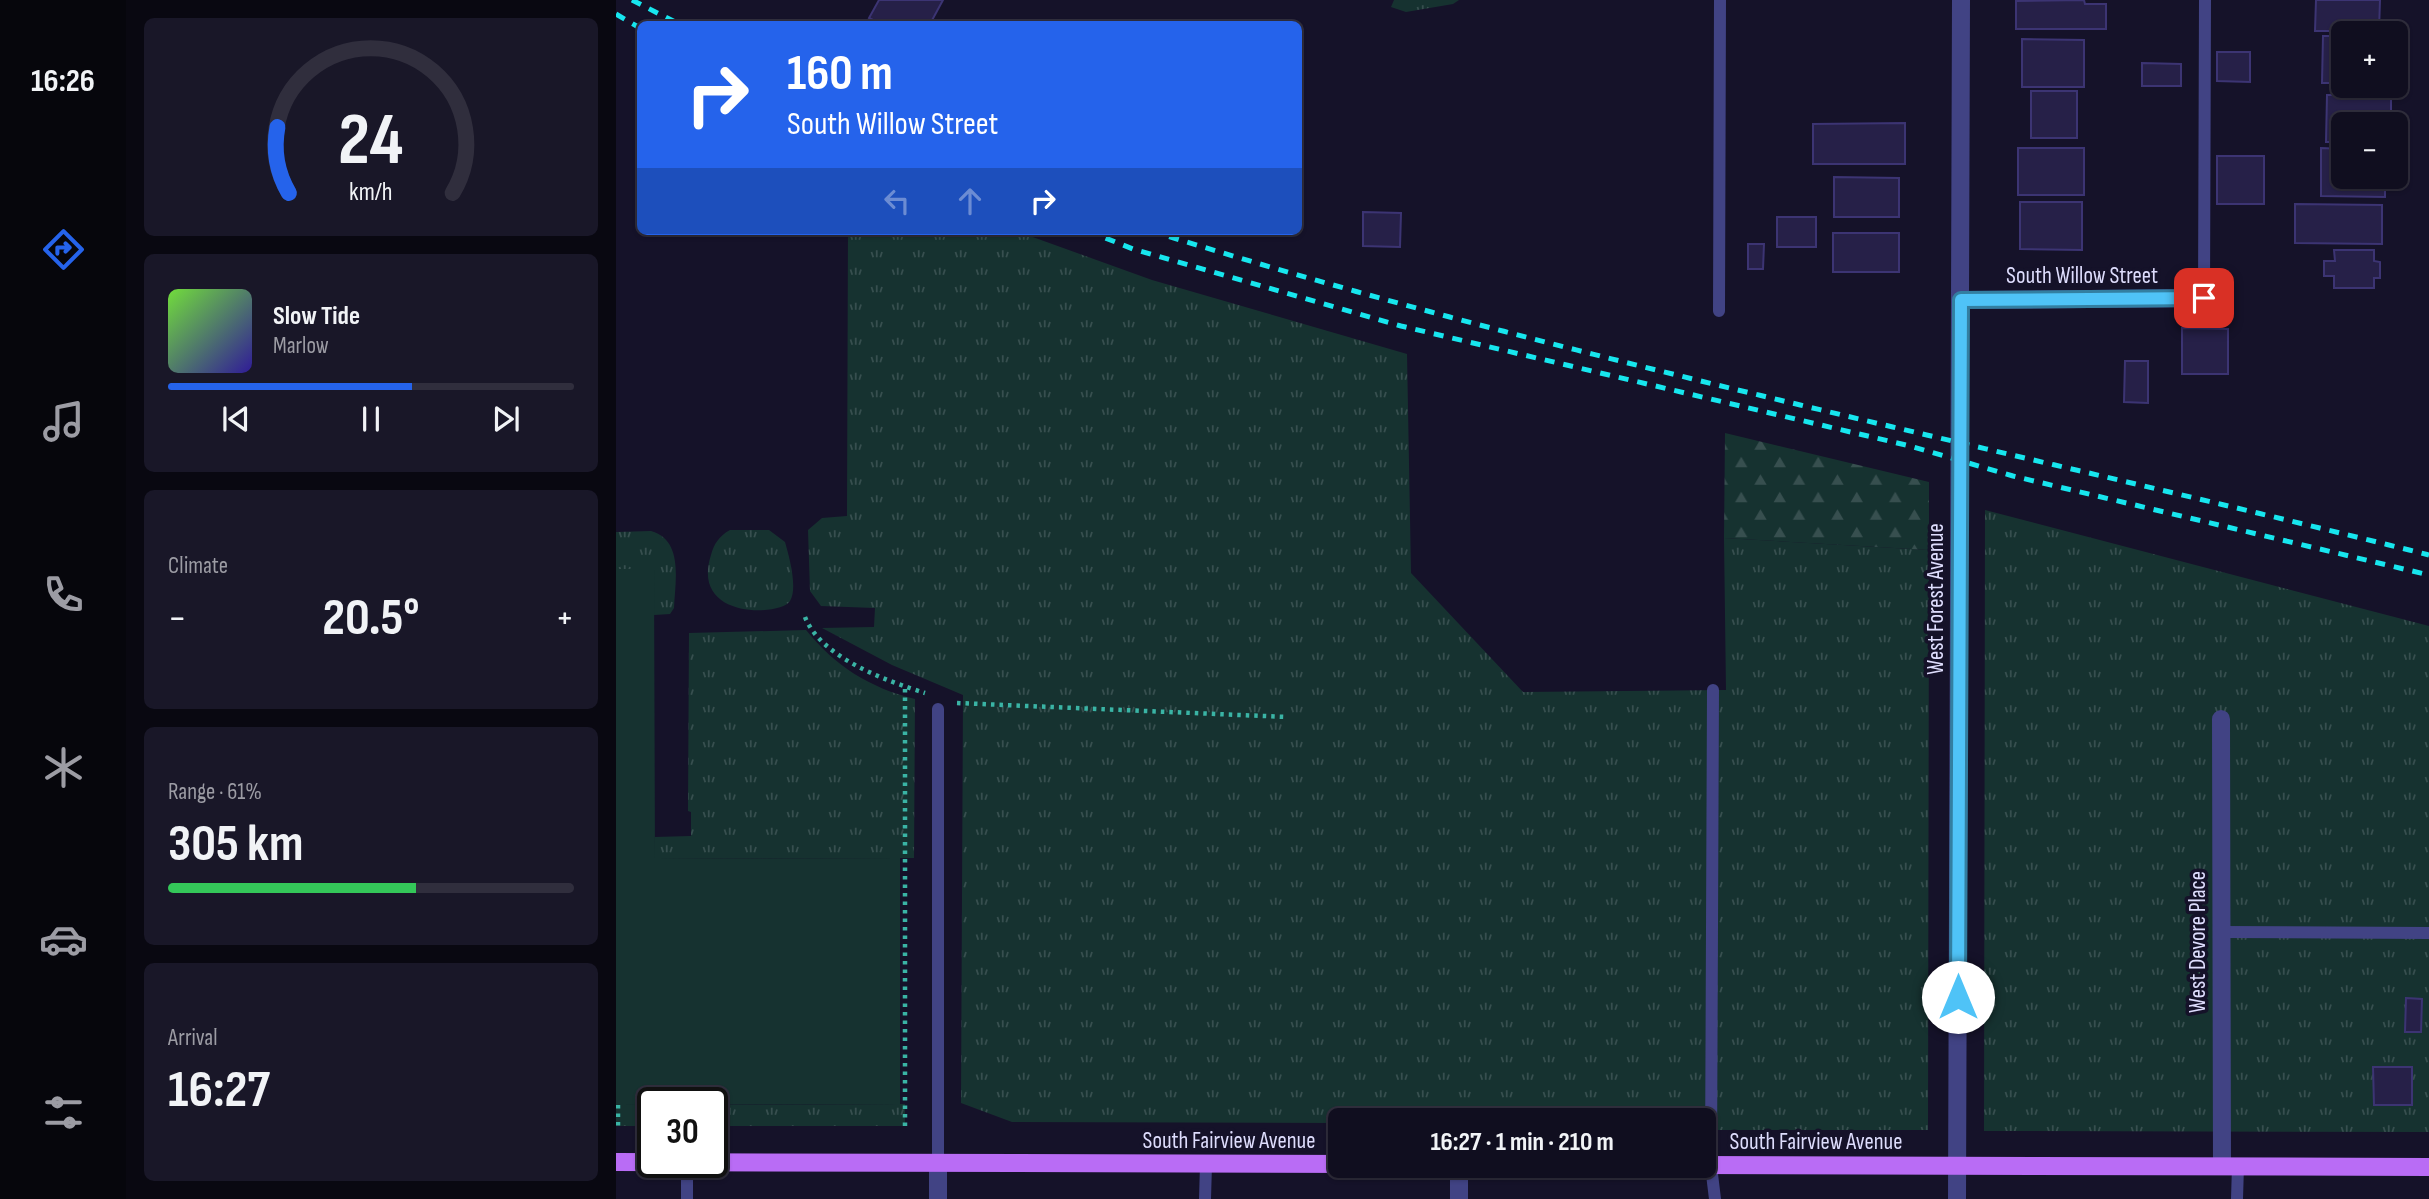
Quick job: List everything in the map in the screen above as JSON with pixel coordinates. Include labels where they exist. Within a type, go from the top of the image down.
[{"type":"main road","name":"South Fairview Avenue","points":[[616,1162],[637,1162]]},
{"type":"main road","name":"South Fairview Avenue","points":[[728,1162],[1328,1165]]},
{"type":"main road","name":"South Fairview Avenue","points":[[1716,1166],[2429,1167]]},
{"type":"street","name":"West Forest Avenue","points":[[1957,1199],[1961,0]]},
{"type":"street","name":"South Willow Street","points":[[1961,300],[2204,298]]},
{"type":"street","name":"West Devore Place","points":[[2221,719],[2221,932],[2230,1166]]},
{"type":"street","points":[[938,1163],[938,1199]]},
{"type":"street","points":[[1459,1178],[1459,1199]]},
{"type":"lane","points":[[1718,311],[1720,0]]},
{"type":"lane","points":[[2204,298],[2205,0]]},
{"type":"lane","points":[[1711,1108],[1713,690]]},
{"type":"lane","points":[[938,709],[938,1163]]},
{"type":"lane","points":[[2221,932],[2429,933]]},
{"type":"lane","points":[[1205,1199],[1206,1165]]},
{"type":"lane","points":[[2230,1166],[2238,1199]]},
{"type":"lane","points":[[687,1178],[687,1199]]},
{"type":"lane","points":[[1712,1178],[1715,1199]]},
{"type":"path","points":[[805,617],[816,634],[832,649],[860,667],[927,694]]},
{"type":"path","points":[[905,687],[905,1126]]},
{"type":"path","points":[[951,701],[963,705],[1287,717]]},
{"type":"path","points":[[618,1105],[618,1126]]},
{"type":"green space","points":[[1394,0],[1459,0],[1453,4],[1406,12],[1391,7]]},
{"type":"green space","points":[[848,235],[1027,235],[1152,280],[1407,354],[1411,573],[1523,692],[1726,690],[1724,538],[1929,550],[1928,1130],[1716,1130],[1716,1108],[1328,1108],[1328,1123],[1012,1122],[961,1103],[963,695],[892,665],[822,628],[874,627],[875,608],[821,606],[810,591],[808,530],[822,518],[847,516]]},
{"type":"green space","points":[[1725,433],[1929,482],[1929,550],[1724,538]]},
{"type":"green space","points":[[1985,510],[2429,626],[2429,1132],[1984,1131]]},
{"type":"green space","points":[[730,530],[769,530],[785,542],[793,580],[790,601],[783,606],[756,610],[739,608],[724,602],[713,592],[708,576],[711,555],[718,541]]},
{"type":"green space","points":[[651,531],[662,536],[673,552],[674,608],[670,614],[654,615],[654,569],[616,569],[616,532]]},
{"type":"green space","points":[[616,569],[654,569],[655,859],[900,858],[900,1104],[728,1105],[728,1087],[637,1087],[637,1105],[616,1105]]},
{"type":"green space","points":[[806,630],[841,665],[854,674],[883,689],[915,699],[914,858],[654,859],[655,837],[691,836],[691,812],[688,811],[689,633]]},
{"type":"green space","points":[[905,1104],[905,1126],[728,1126],[728,1105]]},
{"type":"green space","points":[[616,1105],[637,1105],[637,1126],[616,1126]]},
{"type":"building","points":[[879,0],[943,0],[932,21],[875,21],[869,18]]},
{"type":"building","points":[[2084,0],[2085,4],[2106,4],[2106,29],[2016,29],[2016,1]]},
{"type":"building","points":[[2316,0],[2380,0],[2379,21],[2331,21],[2331,31],[2315,31]]},
{"type":"building","points":[[2323,36],[2331,36],[2331,83],[2322,83]]},
{"type":"building","points":[[2022,39],[2084,40],[2084,87],[2022,87]]},
{"type":"building","points":[[2217,52],[2250,52],[2250,82],[2217,81]]},
{"type":"building","points":[[2142,63],[2181,64],[2181,86],[2142,86]]},
{"type":"building","points":[[2031,91],[2077,91],[2077,138],[2031,138]]},
{"type":"building","points":[[2327,95],[2331,95],[2331,98],[2391,98],[2391,112],[2331,112],[2331,142],[2326,142]]},
{"type":"building","points":[[1905,123],[1905,164],[1813,164],[1813,124]]},
{"type":"building","points":[[2018,148],[2084,148],[2084,195],[2018,195]]},
{"type":"building","points":[[2321,148],[2331,148],[2331,189],[2385,189],[2385,197],[2321,196]]},
{"type":"building","points":[[2217,156],[2264,156],[2264,204],[2217,204]]},
{"type":"building","points":[[1834,177],[1899,178],[1899,217],[1834,217]]},
{"type":"building","points":[[2020,202],[2082,202],[2082,250],[2020,249]]},
{"type":"building","points":[[2295,204],[2382,205],[2382,244],[2295,243]]},
{"type":"building","points":[[1363,212],[1401,213],[1400,247],[1363,246]]},
{"type":"building","points":[[1777,217],[1816,217],[1816,247],[1777,247]]},
{"type":"building","points":[[1833,233],[1899,233],[1899,272],[1833,272]]},
{"type":"building","points":[[1748,244],[1764,244],[1763,269],[1748,269]]},
{"type":"building","points":[[2334,250],[2374,250],[2374,261],[2380,262],[2380,278],[2374,278],[2374,288],[2334,288],[2334,276],[2324,276],[2324,261],[2335,261]]},
{"type":"building","points":[[2182,328],[2228,329],[2228,374],[2182,374]]},
{"type":"building","points":[[2125,361],[2148,361],[2148,403],[2124,402]]},
{"type":"building","points":[[2406,998],[2422,999],[2421,1032],[2405,1032]]},
{"type":"building","points":[[2373,1067],[2412,1067],[2412,1105],[2374,1105]]},
{"type":"railway","points":[[632,0],[673,21]]},
{"type":"railway","points":[[616,14],[637,26]]},
{"type":"railway","points":[[1098,235],[1133,249],[1401,326],[1910,446],[2013,476],[2429,575]]},
{"type":"railway","points":[[1164,235],[1468,322],[1628,363],[2429,555]]},
{"type":"route","points":[[1958,997],[1961,300],[2204,298]]}]
